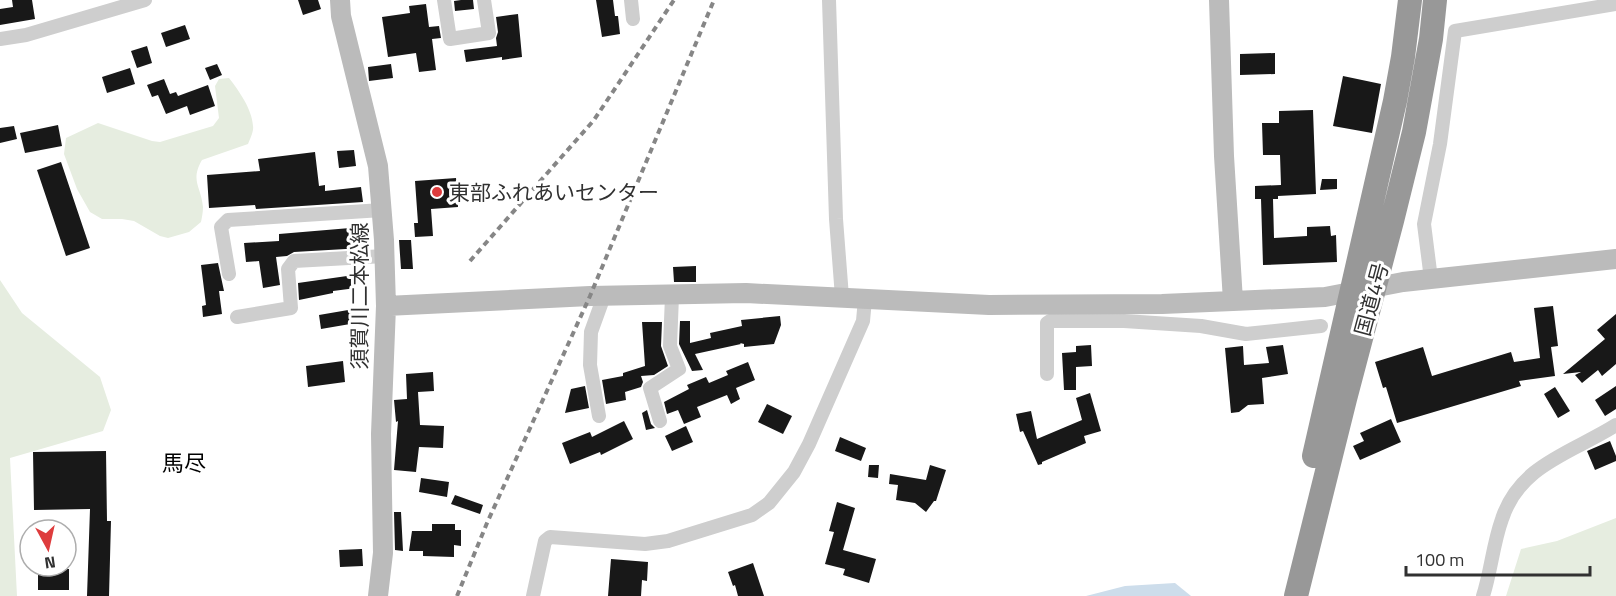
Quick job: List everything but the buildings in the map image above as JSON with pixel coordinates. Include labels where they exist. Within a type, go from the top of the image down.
[{"type":"highway","name":"国道4号","points":[[1296,596],[1362,290],[1403,57],[1410,0]]},
{"type":"highway","name":"国道4号","points":[[1281,596],[1362,290],[1392,221],[1414,132],[1431,39],[1435,0]]},
{"type":"street","points":[[0,39],[26,35],[122,3],[145,0]]},
{"type":"street","name":"須賀川二本松線","points":[[340,0],[341,16],[378,166],[385,256],[386,306],[381,434],[383,553],[378,596]]},
{"type":"street","points":[[444,0],[450,39],[489,33],[484,0]]},
{"type":"street","points":[[631,0],[633,19]]},
{"type":"street","points":[[829,0],[835,207],[842,297]]},
{"type":"street","points":[[1218,328],[1226,302],[1219,0]]},
{"type":"street","points":[[1431,279],[1424,224],[1440,144],[1455,31],[1616,4]]},
{"type":"street","points":[[229,274],[221,227],[228,220],[382,210]]},
{"type":"street","points":[[237,318],[291,308],[288,269],[294,261],[385,256]]},
{"type":"street","points":[[386,306],[604,296],[746,293],[989,305],[1226,302],[1325,297],[1397,283],[1616,259]]},
{"type":"street","points":[[599,417],[590,365],[591,332],[604,296]]},
{"type":"street","points":[[660,421],[650,388],[679,369],[670,346],[672,296]]},
{"type":"street","points":[[533,596],[545,541],[550,537],[645,544],[668,541],[752,515],[769,503],[794,472],[809,444],[863,321],[865,299]]},
{"type":"street","points":[[1047,374],[1047,323],[1050,321],[1124,321],[1218,328],[1246,334],[1321,326]]},
{"type":"street","points":[[1484,596],[1501,521],[1509,501],[1522,483],[1567,451],[1616,425]]},
{"type":"shaded area","points":[[229,78],[248,107],[253,130],[248,144],[202,160],[197,173],[197,184],[203,207],[201,222],[189,232],[168,238],[134,221],[102,219],[90,212],[77,189],[64,154],[66,138],[98,123],[160,142],[213,126],[219,118],[215,86],[219,79]]},
{"type":"shaded area","points":[[0,280],[22,313],[100,377],[111,410],[103,431],[10,458],[17,596],[0,596]]},
{"type":"shaded area","points":[[1616,518],[1616,596],[1506,596],[1521,549],[1557,541]]},
{"type":"water","points":[[1175,583],[1191,596],[1086,596],[1125,586]]},
{"type":"railway","points":[[470,261],[594,120],[674,0]]},
{"type":"railway","points":[[457,596],[487,523],[590,296],[714,0]]},
{"type":"place","name":"東部ふれあいセンター","points":[[437,192]]},
{"type":"district","name":"馬尽","points":[[184,463]]}]
